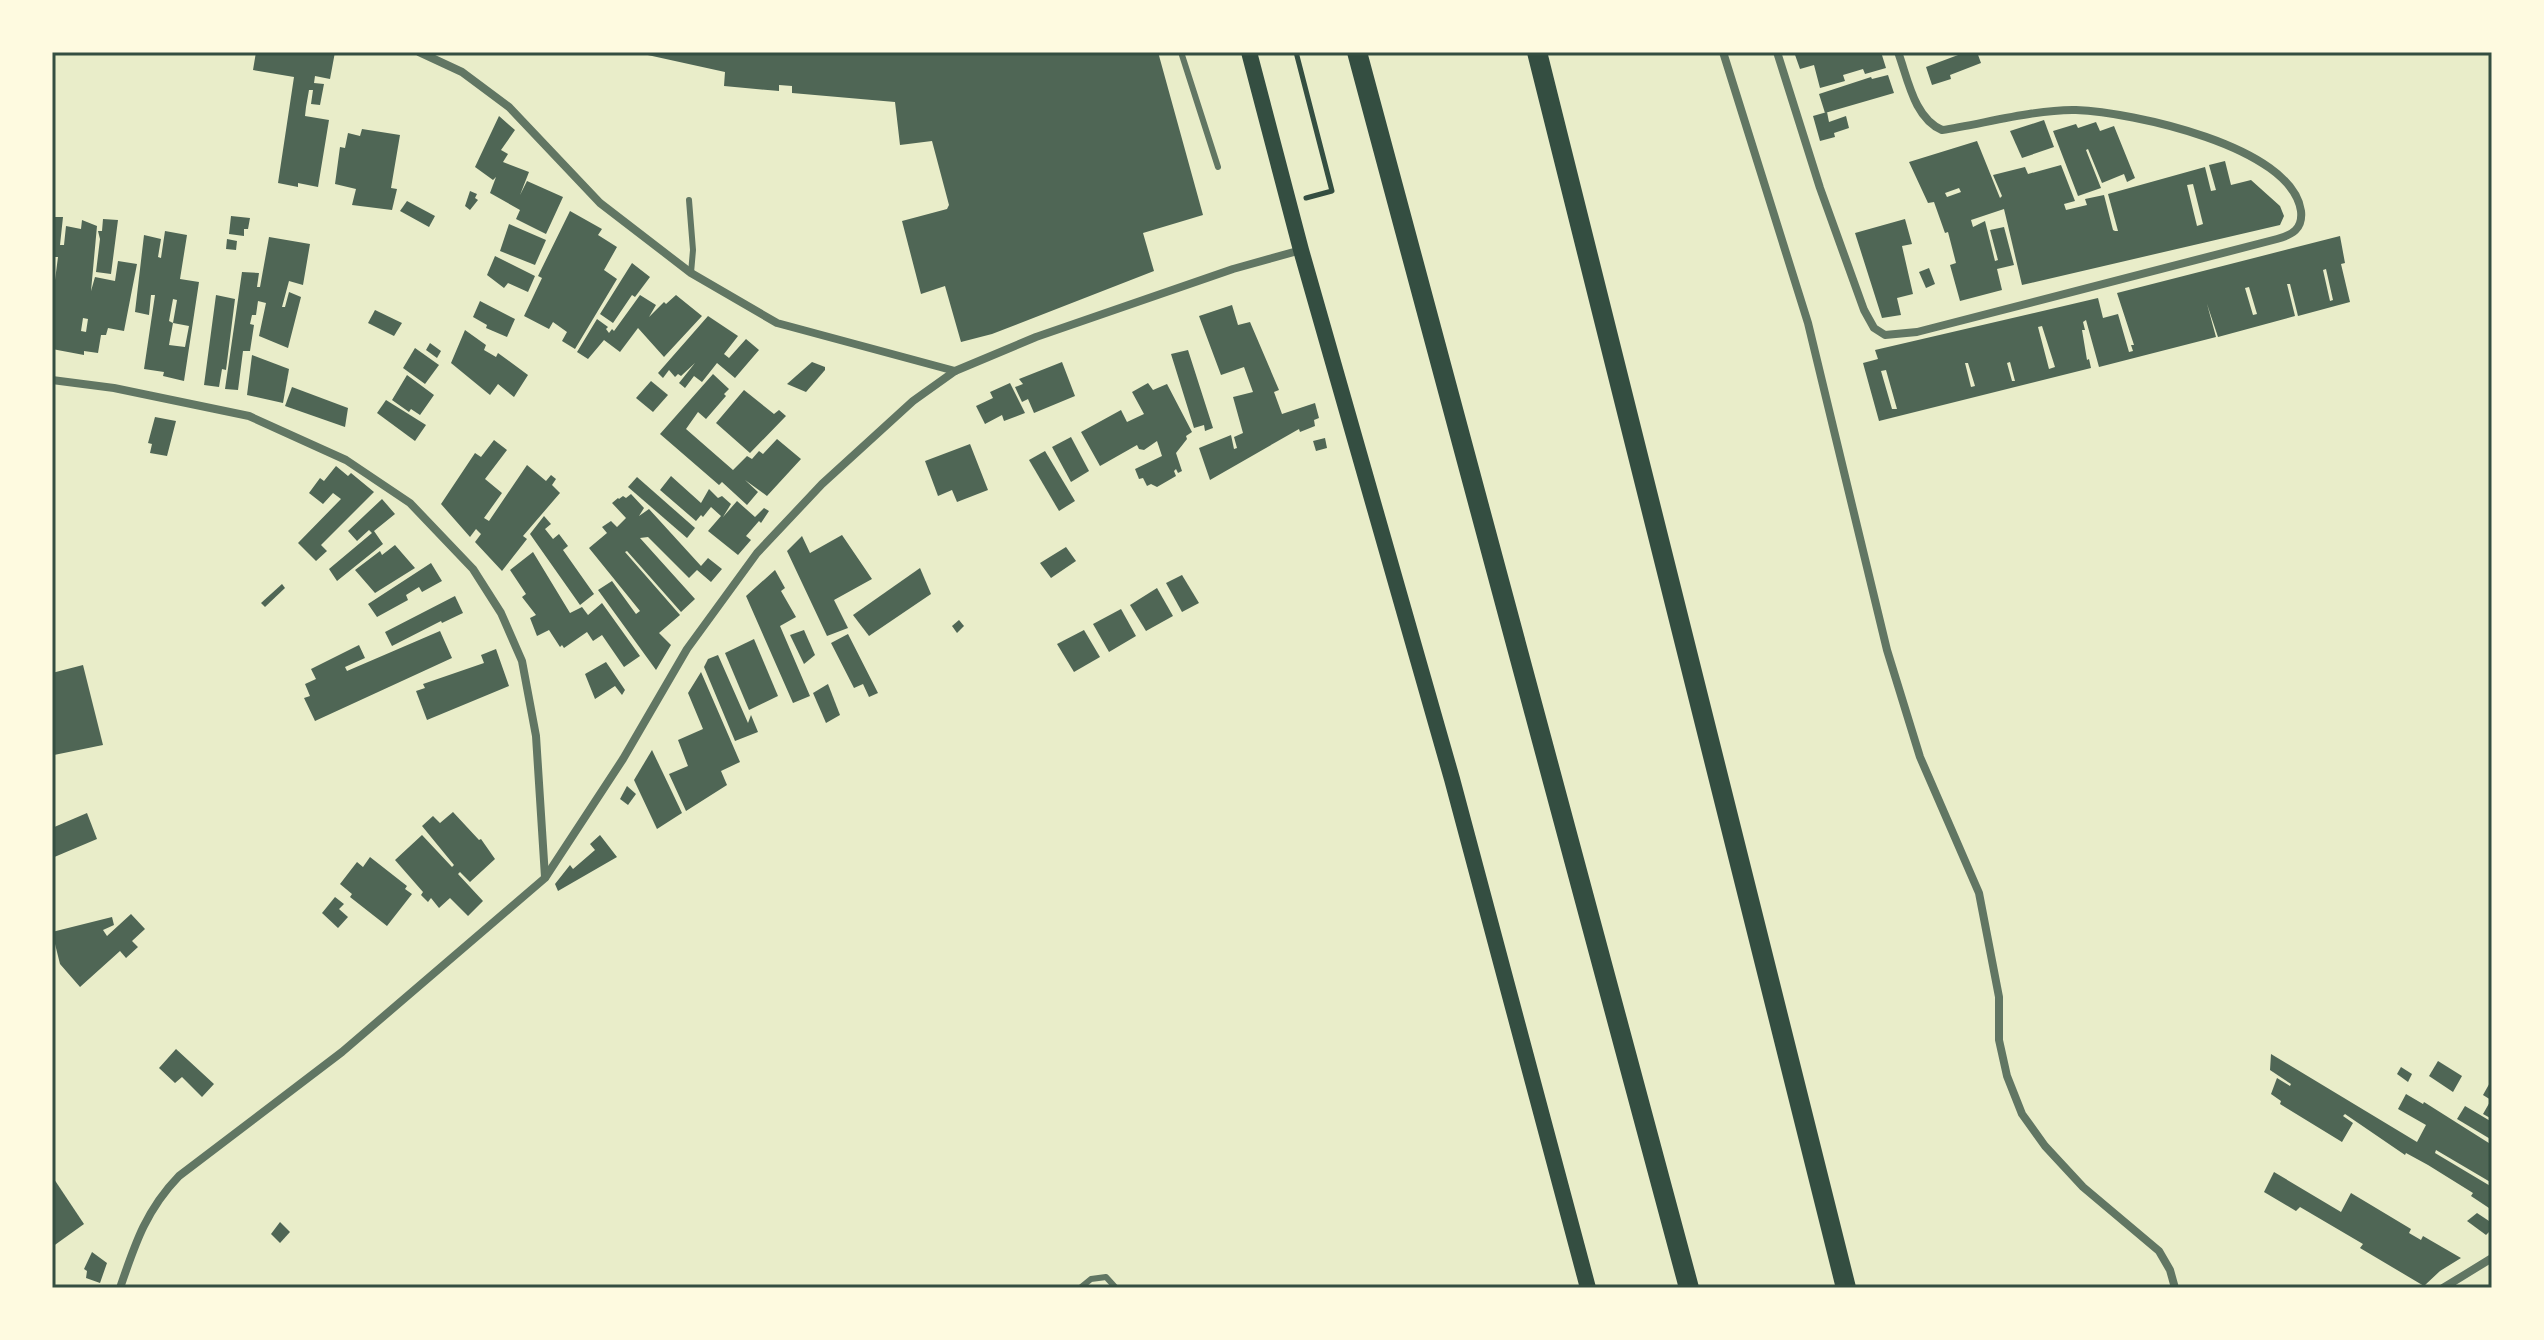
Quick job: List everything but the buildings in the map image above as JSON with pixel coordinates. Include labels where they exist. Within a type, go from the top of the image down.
[{"type":"highway","points":[[1357,52],[1689,1288]]},
{"type":"highway","points":[[1537,52],[1846,1288]]},
{"type":"main road","points":[[1249,52],[1301,250],[1452,779],[1588,1288]]},
{"type":"street","points":[[419,52],[462,72],[509,107],[600,203],[691,273],[777,323],[955,371]]},
{"type":"street","points":[[1723,52],[1808,323],[1887,650],[1920,757],[1979,893],[1999,997],[1999,1040],[2007,1076],[2022,1114],[2045,1146],[2083,1187],[2159,1251],[2170,1270],[2175,1288]]},
{"type":"street","points":[[1777,52],[1854,287],[1874,328],[1885,335],[1917,332],[2277,239],[2292,235],[2300,225],[2302,214],[2298,197],[2288,183],[2262,162],[2229,145],[2169,125],[2076,110],[1942,130],[1930,125],[1921,114],[1898,52]]},
{"type":"street","points":[[120,1288],[140,1231],[158,1197],[179,1176],[342,1052],[545,878],[623,759],[687,649],[757,553],[822,484],[902,411],[955,371],[1036,337],[1233,269],[1301,250]]},
{"type":"street","points":[[52,380],[114,388],[249,416],[346,460],[410,503],[473,569],[501,613],[522,661],[536,736],[545,878]]},
{"type":"street","points":[[2443,1288],[2492,1258]]},
{"type":"lane","points":[[1181,52],[1218,167]]},
{"type":"lane","points":[[689,200],[693,250],[691,273]]},
{"type":"lane","points":[[1080,1288],[1091,1279],[1106,1277],[1116,1288]]},
{"type":"path","points":[[1296,52],[1332,191],[1315,196]]}]
